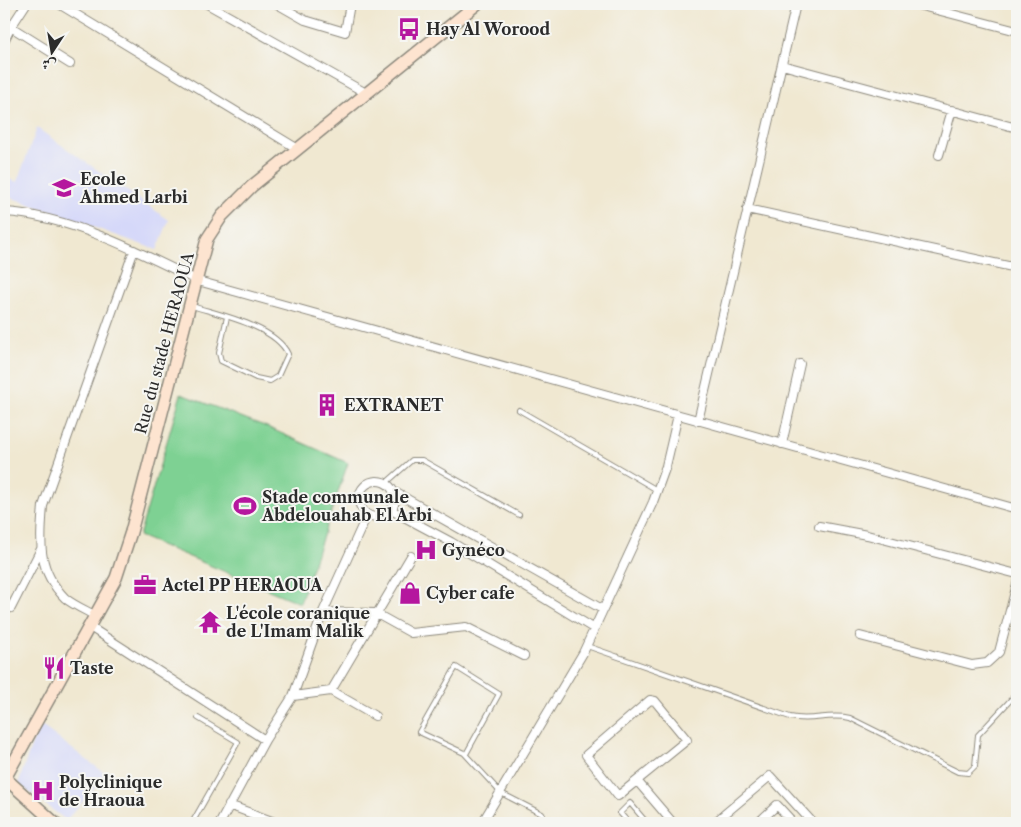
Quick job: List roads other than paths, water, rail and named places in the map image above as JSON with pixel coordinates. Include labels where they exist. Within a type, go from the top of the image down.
[{"type":"street","points":[[4,41],[26,4]]},
{"type":"street","points":[[59,4],[298,149]]},
{"type":"street","points":[[207,4],[366,93]]},
{"type":"street","points":[[277,4],[305,20],[345,32],[350,4]]},
{"type":"street","name":"Rue du stade HERAOUA","points":[[4,778],[116,578],[131,532],[198,281],[207,239],[222,216],[252,186],[478,4]]},
{"type":"street","points":[[698,421],[796,4]]},
{"type":"street","points":[[914,4],[939,7],[1017,31]]},
{"type":"street","points":[[11,27],[70,64]]},
{"type":"street","points":[[782,65],[1017,128]]},
{"type":"street","points":[[939,155],[952,110]]},
{"type":"street","points":[[747,209],[1017,268]]},
{"type":"street","points":[[4,212],[28,214],[134,250],[198,281],[1017,509]]},
{"type":"street","points":[[96,616],[66,598],[45,570],[41,550],[43,506],[134,250]]},
{"type":"street","points":[[782,444],[800,364]]},
{"type":"street","points":[[482,823],[586,646],[657,490],[666,466],[678,415]]},
{"type":"street","points":[[393,490],[395,501],[391,510],[378,518],[367,515],[358,502],[362,487],[376,480],[386,483],[393,490],[602,609]]},
{"type":"street","points":[[391,510],[451,542],[594,628]]},
{"type":"street","points":[[220,823],[265,740],[293,696],[323,612],[367,515]]},
{"type":"street","points":[[820,526],[867,535],[1017,574]]},
{"type":"street","points":[[4,605],[11,608],[41,550]]},
{"type":"street","points":[[331,691],[375,613],[411,556]]},
{"type":"street","points":[[860,636],[972,665],[987,664],[999,652],[1017,584]]},
{"type":"street","points":[[323,612],[375,613],[411,633],[466,627],[524,656]]},
{"type":"street","points":[[90,627],[265,740]]},
{"type":"street","points":[[293,696],[331,691],[375,716]]},
{"type":"street","points":[[650,700],[653,700],[688,740],[638,782],[619,796],[616,796],[586,755],[650,700]]},
{"type":"street","points":[[714,823],[770,776],[813,823]]},
{"type":"street","points":[[4,778],[55,823]]},
{"type":"street","points":[[638,782],[673,823]]},
{"type":"street","points":[[229,805],[277,823]]},
{"type":"street","points":[[758,823],[777,805],[789,818],[783,823]]},
{"type":"lane","points":[[191,306],[227,317],[254,326],[278,340],[286,347],[288,354],[278,376],[270,381],[256,378],[221,361],[218,353],[227,317]]},
{"type":"lane","points":[[519,410],[657,490]]},
{"type":"lane","points":[[386,483],[412,460],[422,460],[519,515]]},
{"type":"lane","points":[[586,646],[790,718],[802,720],[836,715],[850,718],[958,772],[968,773],[974,766],[978,735],[1017,694]]},
{"type":"lane","points":[[466,754],[499,694],[456,667],[419,732],[464,753],[501,793],[542,814],[547,823]]},
{"type":"lane","points":[[192,823],[238,742],[198,718]]},
{"type":"lane","points":[[629,823],[620,813],[630,803],[647,823]]},
{"type":"place","name":"Hay Al Worood","points":[[409,29]]},
{"type":"place","name":"Ecole Ahmed Larbi","points":[[64,188]]},
{"type":"place","name":"EXTRANET","points":[[327,405]]},
{"type":"place","name":"Stade communale Abdelouahab El Arbi","points":[[245,506]]},
{"type":"place","name":"Gynéco","points":[[426,550]]},
{"type":"place","name":"Actel PP HERAOUA","points":[[145,585]]},
{"type":"place","name":"Cyber cafe","points":[[410,593]]},
{"type":"place","name":"L'école coranique de L'Imam Malik","points":[[210,622]]},
{"type":"place","name":"Taste","points":[[54,668]]},
{"type":"place","name":"Polyclinique de Hraoua","points":[[43,791]]}]
